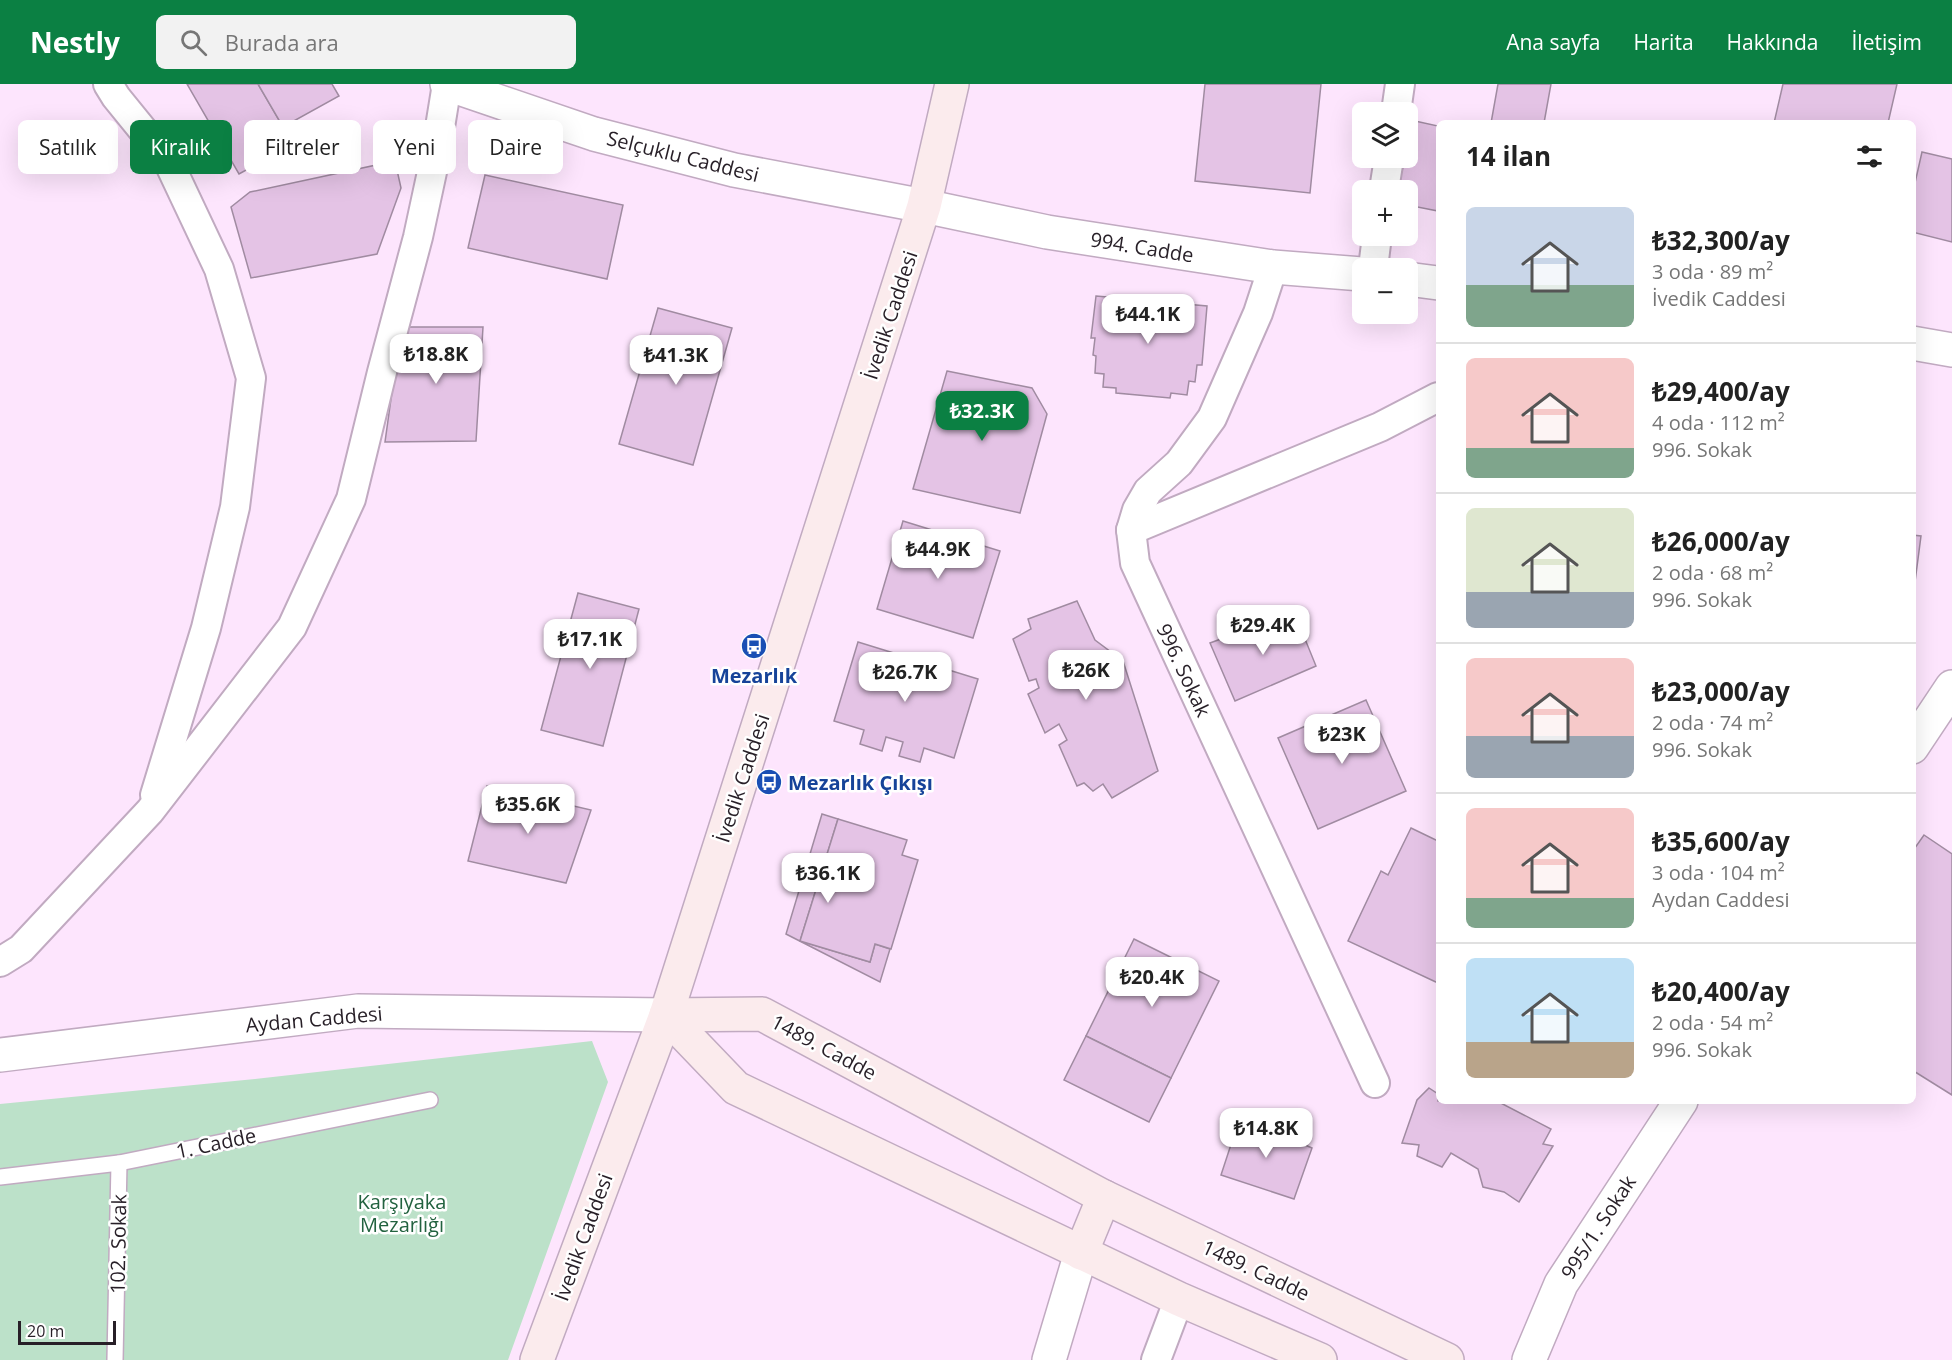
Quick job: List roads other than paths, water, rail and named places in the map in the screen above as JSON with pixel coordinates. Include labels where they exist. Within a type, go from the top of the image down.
[{"type":"main road","name":"İvedik Caddesi","points":[[537,1360],[666,1015],[924,206],[952,84]]},
{"type":"main road","name":"1489. Cadde","points":[[666,1015],[762,1014],[1104,1197],[1447,1360]]},
{"type":"main road","points":[[666,1015],[736,1088],[1179,1299],[1320,1360]]},
{"type":"main road","points":[[1082,1252],[1104,1197]]},
{"type":"street","points":[[108,84],[168,161],[219,269],[250,378],[232,518],[206,628],[150,811]]},
{"type":"street","points":[[0,962],[21,949],[150,811],[292,627],[351,499],[418,237],[435,158],[447,84]]},
{"type":"street","name":"Selçuklu Caddesi","points":[[447,84],[594,134],[734,170],[924,206]]},
{"type":"street","points":[[1397,102],[1400,84]]},
{"type":"street","name":"994. Cadde","points":[[924,206],[1047,232],[1273,267],[1352,273]]},
{"type":"street","name":"996. Sokak","points":[[1273,267],[1258,313],[1212,418],[1179,464],[1148,491],[1137,510],[1131,530],[1135,563],[1375,1083]]},
{"type":"street","points":[[1418,280],[1436,283]]},
{"type":"street","points":[[1916,344],[1952,350]]},
{"type":"street","points":[[1131,530],[1380,427],[1436,398]]},
{"type":"street","points":[[1916,737],[1952,687]]},
{"type":"street","name":"Aydan Caddesi","points":[[0,1055],[358,1011],[666,1015]]},
{"type":"street","name":"995/1. Sokak","points":[[1529,1360],[1561,1284],[1679,1104]]},
{"type":"street","points":[[1049,1360],[1082,1252]]},
{"type":"street","points":[[1156,1360],[1179,1299]]},
{"type":"lane","name":"1. Cadde","points":[[0,1177],[119,1163],[430,1100]]},
{"type":"lane","name":"102. Sokak","points":[[115,1360],[119,1163]]},
{"type":"place","name":"Mezarlık","points":[[754,646]]},
{"type":"place","name":"Mezarlık Çıkışı","points":[[769,782]]},
{"type":"park label","name":"Karşıyaka Mezarlığı","points":[[402,1212]]}]
